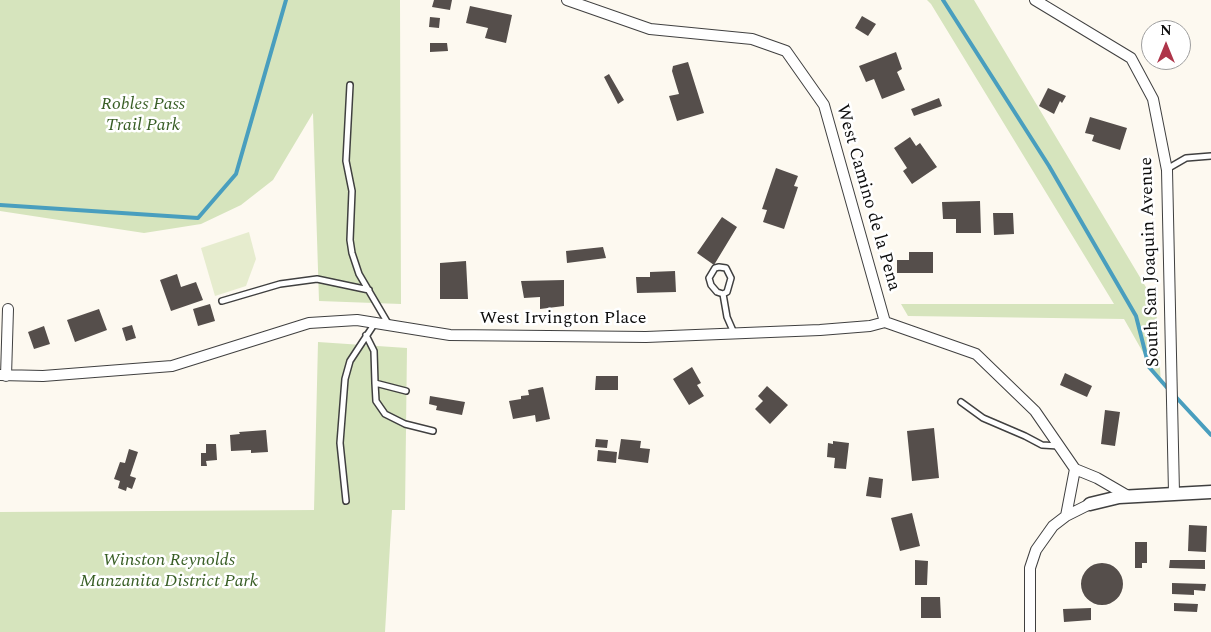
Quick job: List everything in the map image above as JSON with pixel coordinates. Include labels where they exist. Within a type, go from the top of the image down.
[{"type":"street","name":"West Camino de la Pena","points":[[567,0],[650,30],[752,39],[786,51],[824,105],[885,322]]},
{"type":"street","name":"South San Joaquin Avenue","points":[[1035,0],[1131,58],[1153,99],[1167,170],[1174,493]]},
{"type":"street","points":[[3,376],[8,309]]},
{"type":"street","name":"West Irvington Place","points":[[3,376],[43,376],[172,366],[309,323],[357,320],[450,335],[646,337],[870,326],[885,322],[976,354],[1035,411],[1075,469]]},
{"type":"street","points":[[1066,516],[1075,469],[1097,478],[1128,496]]},
{"type":"street","points":[[1030,632],[1030,568],[1036,550],[1053,526],[1066,516],[1090,504],[1128,496],[1211,492]]},
{"type":"lane","points":[[350,85],[346,161],[352,191],[350,240],[352,253],[359,274],[390,325]]},
{"type":"lane","points":[[1167,170],[1186,158],[1211,156]]},
{"type":"lane","points":[[720,266],[730,272],[731,278],[728,292],[723,294],[717,292],[711,285],[709,278],[715,268],[720,266]]},
{"type":"lane","points":[[222,301],[280,284],[317,279],[369,290]]},
{"type":"lane","points":[[723,294],[734,334]]},
{"type":"lane","points":[[346,501],[340,443],[343,396],[350,361],[375,323]]},
{"type":"lane","points":[[366,335],[374,351],[376,401],[385,414],[405,424],[433,431]]},
{"type":"lane","points":[[375,383],[406,391]]},
{"type":"lane","points":[[961,402],[983,418],[1042,445],[1060,446]]},
{"type":"green space","name":"Robles Pass Trail Park","points":[[0,0],[400,0],[401,304],[319,301],[313,113],[273,180],[241,205],[201,224],[144,233],[0,211]]},
{"type":"green space","points":[[927,0],[974,0],[1156,304],[1161,384],[1124,319],[908,316],[901,304],[1114,304]]},
{"type":"green space","points":[[249,232],[256,259],[246,286],[215,296],[201,248]]},
{"type":"green space","name":"Winston Reynolds Manzanita District Park","points":[[318,342],[407,348],[405,510],[392,510],[385,632],[0,632],[0,512],[314,510]]},
{"type":"building","points":[[434,0],[452,0],[450,10],[432,7]]},
{"type":"building","points":[[470,6],[512,15],[506,43],[485,38],[488,28],[466,23]]},
{"type":"building","points":[[862,16],[876,24],[868,36],[855,28]]},
{"type":"building","points":[[430,17],[440,18],[439,28],[429,27]]},
{"type":"building","points":[[430,43],[447,43],[448,51],[430,52]]},
{"type":"building","points":[[896,52],[902,69],[897,72],[905,90],[882,99],[874,79],[866,82],[859,66]]},
{"type":"building","points":[[688,62],[704,113],[677,121],[669,96],[679,94],[672,71],[673,66]]},
{"type":"building","points":[[609,74],[624,100],[618,104],[604,77]]},
{"type":"building","points":[[1048,88],[1066,96],[1062,103],[1060,101],[1054,114],[1039,106]]},
{"type":"building","points":[[939,98],[942,106],[914,116],[911,109]]},
{"type":"building","points":[[1090,117],[1127,128],[1120,150],[1092,141],[1094,135],[1085,133]]},
{"type":"building","points":[[910,137],[916,146],[920,143],[937,167],[912,184],[903,171],[907,168],[894,148]]},
{"type":"building","points":[[776,168],[798,176],[794,186],[798,187],[784,229],[763,222],[767,210],[762,209]]},
{"type":"building","points":[[980,201],[981,233],[956,233],[956,219],[943,219],[942,202]]},
{"type":"building","points":[[993,213],[1013,213],[1014,234],[994,235]]},
{"type":"building","points":[[722,217],[737,227],[714,265],[697,253]]},
{"type":"building","points":[[603,247],[606,258],[567,263],[566,251]]},
{"type":"building","points":[[909,252],[933,252],[933,273],[897,273],[897,260],[909,260]]},
{"type":"building","points":[[466,261],[468,299],[440,299],[440,263]]},
{"type":"building","points":[[675,271],[676,292],[637,293],[636,277],[650,277],[650,272]]},
{"type":"building","points":[[177,274],[181,287],[196,282],[203,300],[171,311],[160,280]]},
{"type":"building","points":[[564,280],[564,306],[540,309],[540,297],[524,298],[521,281]]},
{"type":"building","points":[[210,304],[215,321],[198,326],[193,309]]},
{"type":"building","points":[[99,309],[107,330],[75,342],[67,320]]},
{"type":"building","points":[[132,325],[136,338],[126,341],[122,328]]},
{"type":"building","points":[[44,326],[50,344],[34,349],[28,332]]},
{"type":"building","points":[[692,367],[701,383],[697,385],[704,396],[689,405],[673,379]]},
{"type":"building","points":[[1065,373],[1092,386],[1087,397],[1060,385]]},
{"type":"building","points":[[596,376],[618,376],[618,390],[595,390]]},
{"type":"building","points":[[767,386],[788,405],[770,424],[755,409],[763,401],[758,396]]},
{"type":"building","points":[[543,387],[550,419],[536,422],[535,415],[513,419],[509,401],[521,399],[521,396],[529,395],[528,390]]},
{"type":"building","points":[[430,396],[465,402],[462,415],[436,410],[437,406],[429,404]]},
{"type":"building","points":[[1105,410],[1120,412],[1115,446],[1101,444]]},
{"type":"building","points":[[934,428],[939,478],[912,481],[907,431]]},
{"type":"building","points":[[266,430],[268,452],[251,453],[251,450],[231,451],[230,435],[240,434],[239,432]]},
{"type":"building","points":[[596,439],[608,440],[607,448],[595,447]]},
{"type":"building","points":[[621,439],[641,441],[640,448],[650,449],[648,463],[618,459]]},
{"type":"building","points":[[833,441],[849,443],[846,469],[834,468],[835,458],[827,457],[828,443],[833,444]]},
{"type":"building","points":[[206,444],[216,444],[217,460],[206,461],[207,466],[201,466],[201,453],[206,453]]},
{"type":"building","points":[[129,449],[138,452],[130,476],[136,478],[132,489],[127,487],[126,491],[118,488],[120,481],[114,479],[120,462],[125,463]]},
{"type":"building","points":[[598,450],[617,452],[616,463],[597,461]]},
{"type":"building","points":[[869,477],[883,479],[881,498],[866,496]]},
{"type":"building","points":[[912,513],[920,546],[900,551],[891,518]]},
{"type":"building","points":[[1189,525],[1207,526],[1206,552],[1188,551]]},
{"type":"building","points":[[1135,542],[1147,542],[1147,563],[1142,563],[1142,568],[1135,568]]},
{"type":"building","points":[[915,560],[928,561],[927,585],[915,585]]},
{"type":"building","points":[[1170,560],[1205,560],[1205,569],[1169,568]]},
{"type":"building","points":[[1102,563],[1117,569],[1123,584],[1117,599],[1102,605],[1087,599],[1081,584],[1087,569]]},
{"type":"building","points":[[1172,583],[1206,584],[1205,591],[1194,590],[1194,595],[1172,594]]},
{"type":"building","points":[[921,597],[940,597],[941,618],[921,618]]},
{"type":"building","points":[[1174,603],[1198,604],[1197,612],[1174,611]]},
{"type":"building","points":[[1091,608],[1091,620],[1064,622],[1063,609]]},
{"type":"waterway","points":[[0,205],[198,218],[236,174],[286,0]]},
{"type":"waterway","points":[[943,0],[1049,166],[1136,316],[1149,367],[1170,391]]},
{"type":"waterway","points":[[1175,396],[1211,435]]}]
